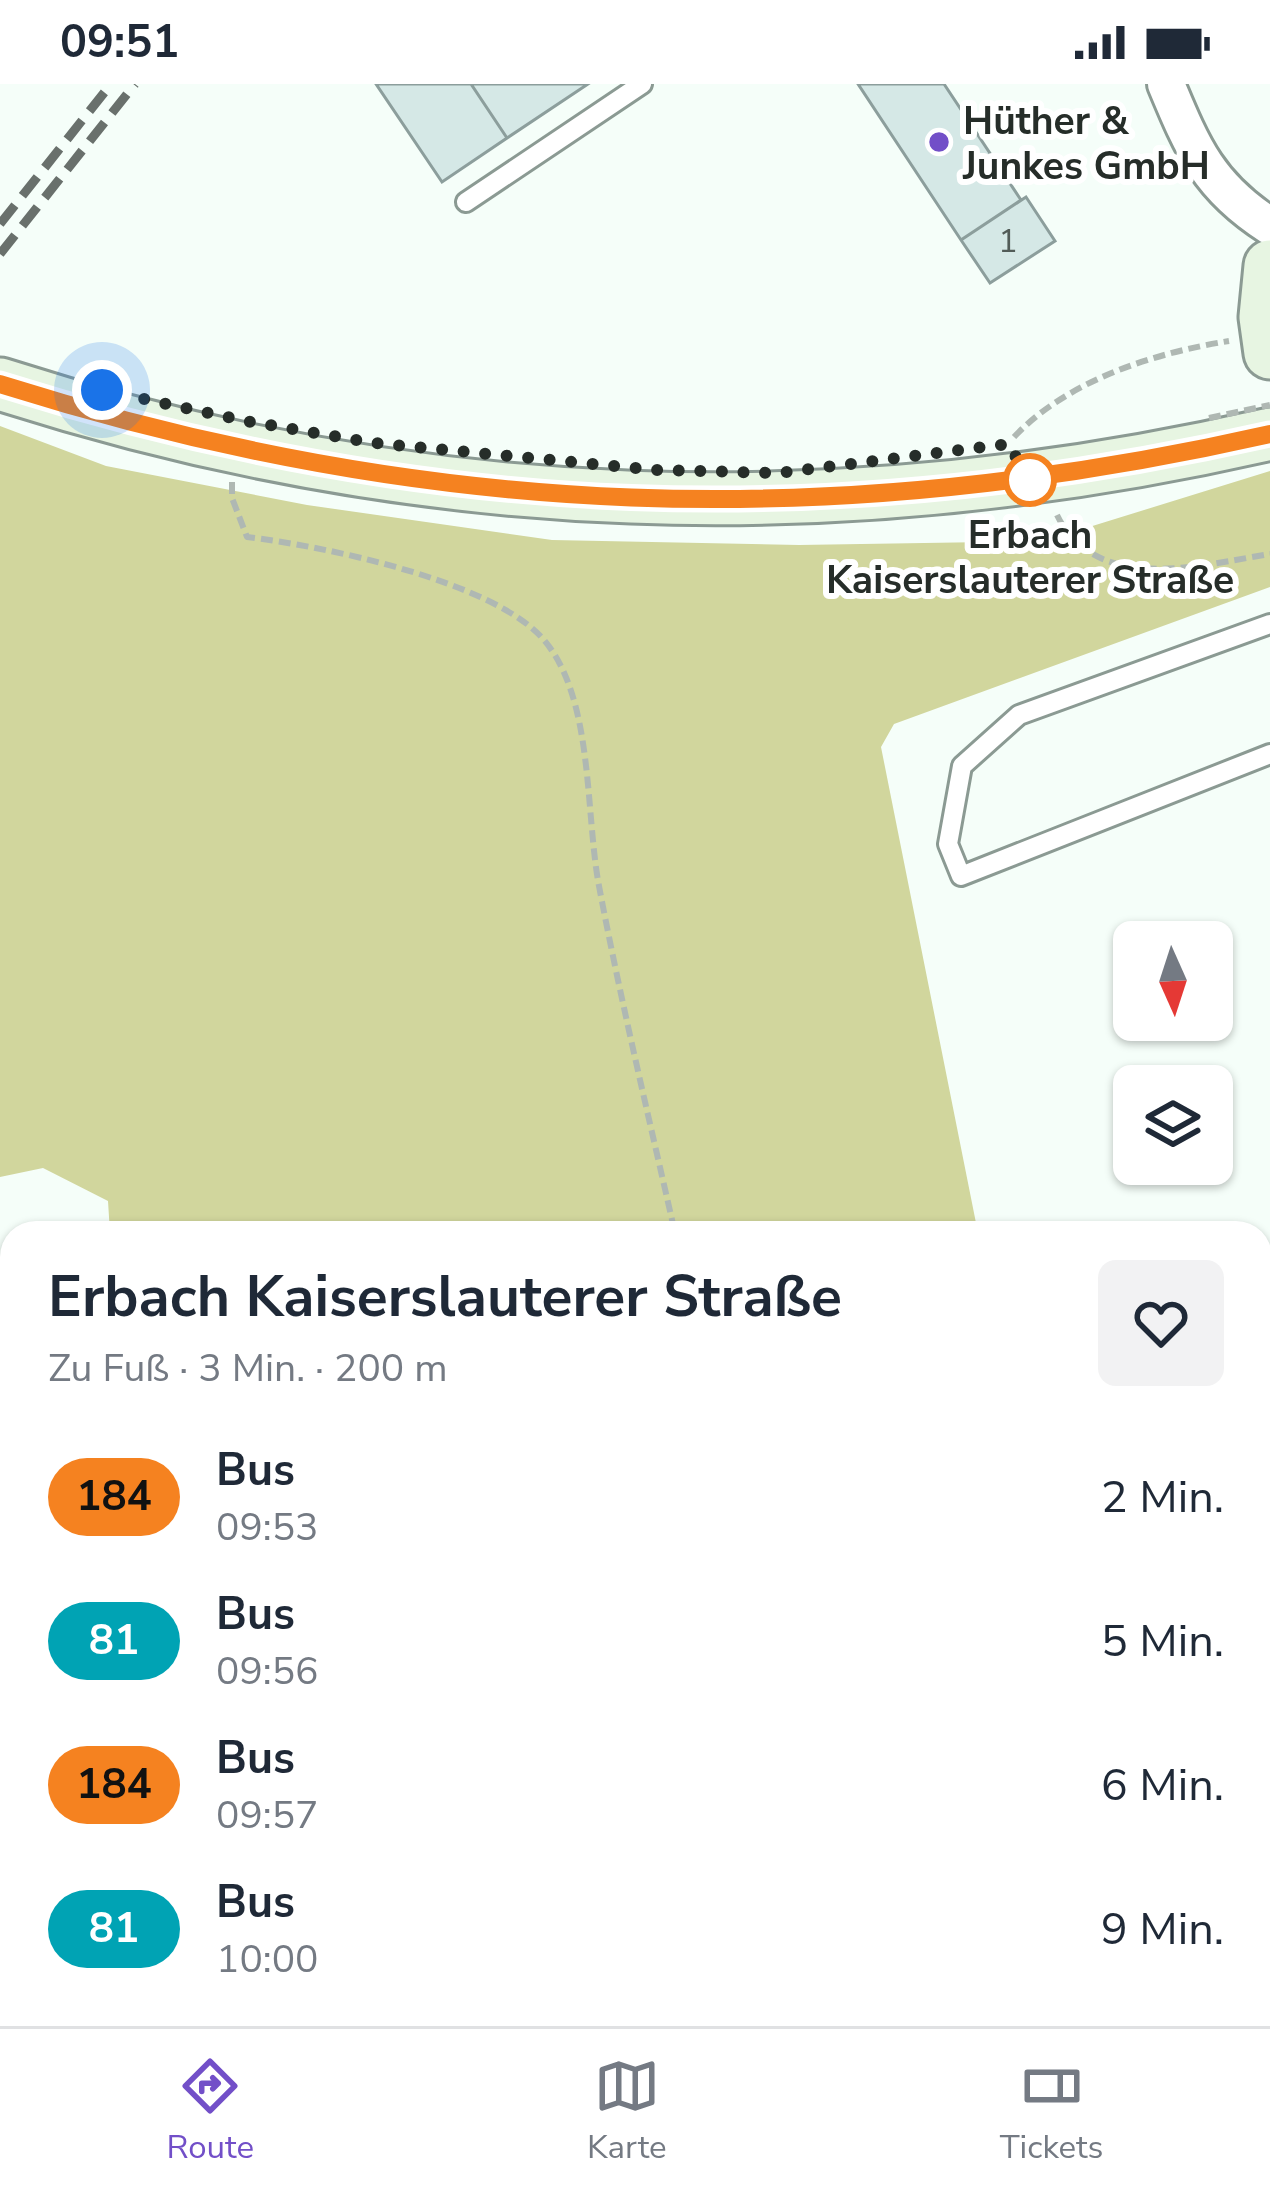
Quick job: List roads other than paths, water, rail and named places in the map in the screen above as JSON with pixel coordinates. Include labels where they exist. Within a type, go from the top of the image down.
[{"type":"street","points":[[1166,84],[1193,151],[1217,185],[1270,226]]},
{"type":"street","points":[[1254,346],[1265,317],[1270,266]]},
{"type":"street","points":[[0,384],[118,420],[364,473],[484,490],[607,499],[746,501],[911,492],[1013,482],[1205,429],[1270,434]]},
{"type":"lane","points":[[466,202],[642,84]]},
{"type":"lane","points":[[1270,624],[1018,715],[962,766],[948,844],[961,876],[1270,754]]},
{"type":"railway","points":[[0,224],[111,84]]},
{"type":"railway","points":[[0,254],[135,84]]},
{"type":"place","name":"Hüther & Junkes GmbH","points":[[939,142]]},
{"type":"place","name":"Erbach Kaiserslauterer Straße","points":[[1030,480]]}]
